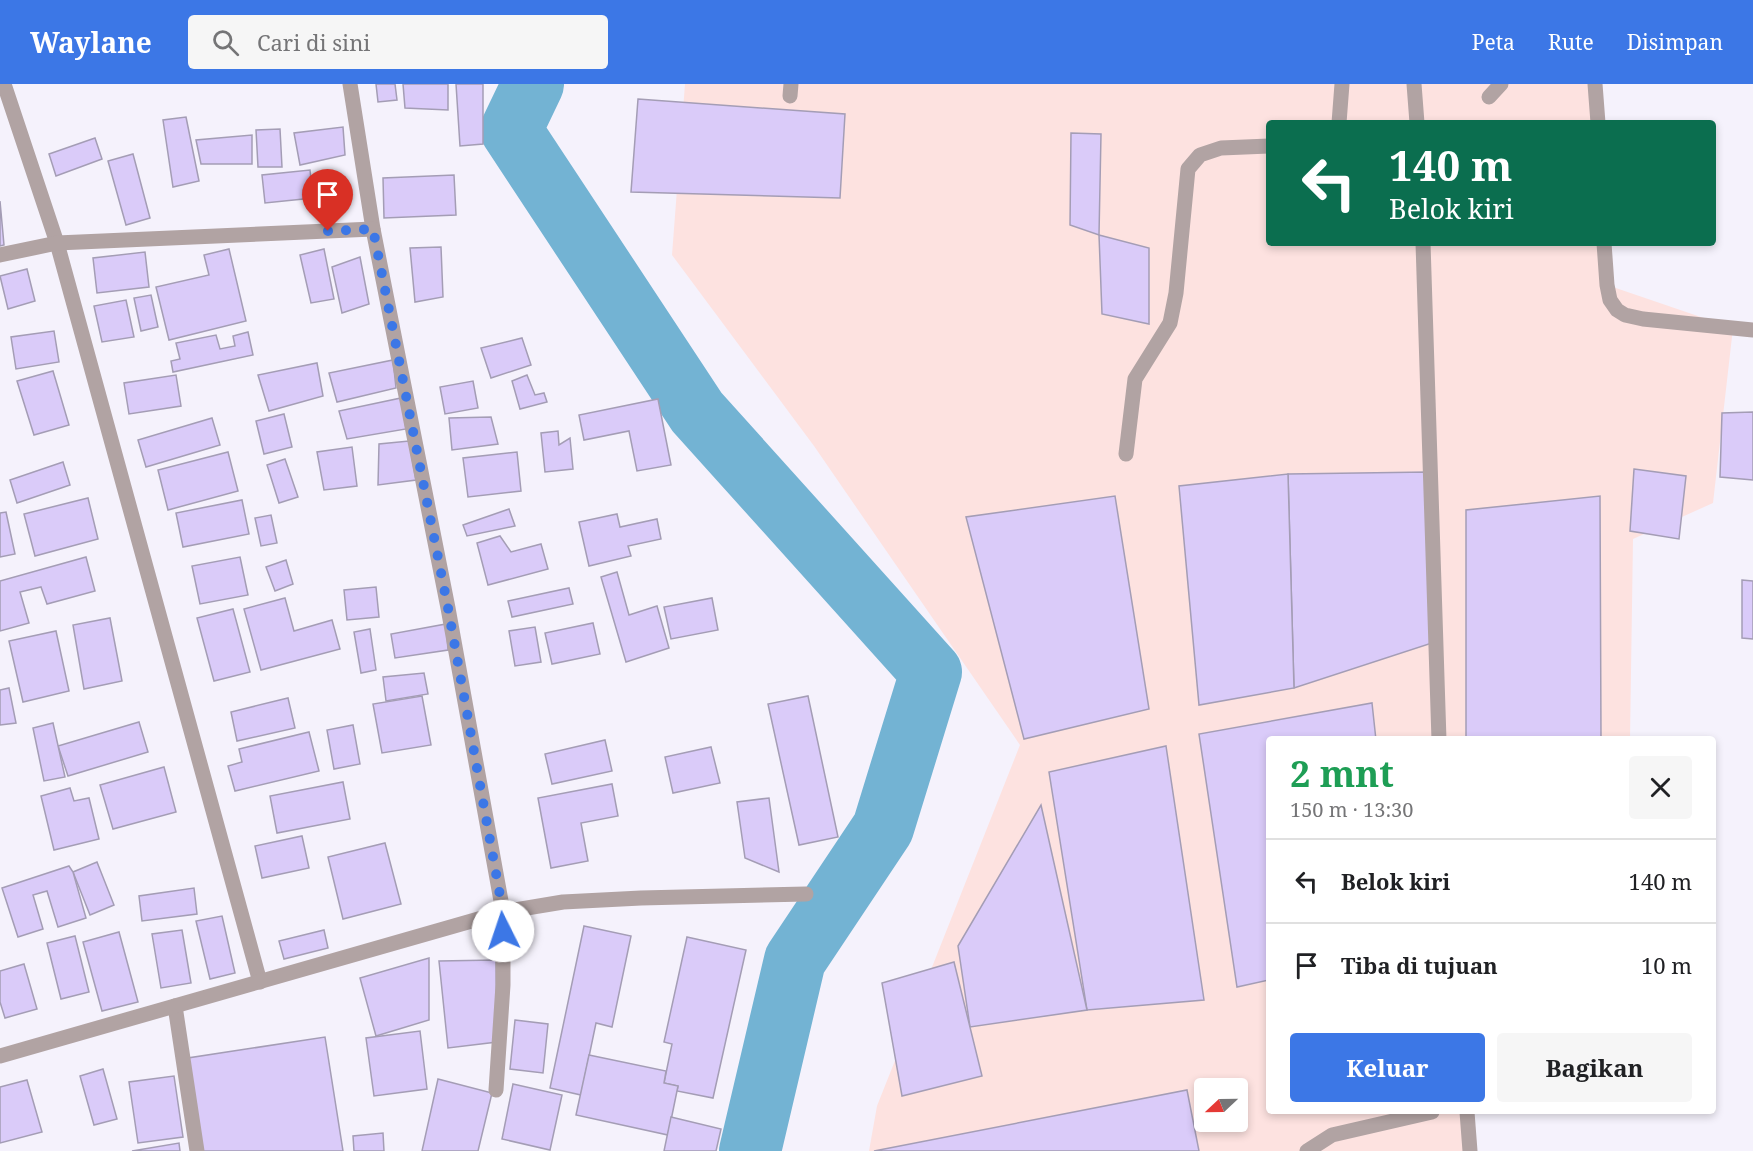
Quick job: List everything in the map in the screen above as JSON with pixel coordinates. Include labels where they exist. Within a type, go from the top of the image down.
[{"type":"street","points":[[4,84],[57,243],[260,982]]},
{"type":"street","points":[[350,84],[373,229],[448,608],[503,912],[503,985],[496,1090]]},
{"type":"street","points":[[1339,120],[1342,84]]},
{"type":"street","points":[[1414,84],[1417,120]]},
{"type":"street","points":[[1489,97],[1502,84]]},
{"type":"street","points":[[1595,84],[1598,120]]},
{"type":"street","points":[[1126,454],[1135,378],[1170,323],[1176,293],[1188,169],[1200,155],[1221,148],[1266,146]]},
{"type":"street","points":[[0,255],[57,243],[373,229]]},
{"type":"street","points":[[1423,246],[1439,736]]},
{"type":"street","points":[[1604,246],[1610,300],[1617,310],[1625,315],[1643,319],[1753,330]]},
{"type":"street","points":[[0,1056],[503,912],[574,902],[641,897],[806,894]]},
{"type":"street","points":[[175,1006],[197,1151]]},
{"type":"street","points":[[1306,1151],[1332,1135],[1423,1114]]},
{"type":"street","points":[[1467,1114],[1470,1151]]},
{"type":"shaded area","points":[[685,84],[1592,84],[1598,120],[1266,120],[1266,246],[1604,246],[1607,285],[1733,328],[1713,503],[1633,539],[1630,736],[1266,736],[1266,1114],[1464,1114],[1465,1151],[869,1151],[877,1106],[1020,745],[814,446],[672,255]]},
{"type":"building","points":[[376,84],[395,84],[397,100],[378,102]]},
{"type":"building","points":[[403,84],[448,84],[448,110],[405,108]]},
{"type":"building","points":[[456,84],[483,84],[483,144],[460,146]]},
{"type":"building","points":[[638,99],[845,114],[840,198],[631,192]]},
{"type":"building","points":[[186,117],[199,181],[173,187],[163,120]]},
{"type":"building","points":[[343,127],[345,155],[300,165],[294,133]]},
{"type":"building","points":[[280,129],[282,167],[258,167],[256,130]]},
{"type":"building","points":[[1071,133],[1101,134],[1099,235],[1070,225]]},
{"type":"building","points":[[252,135],[252,164],[201,164],[196,140]]},
{"type":"building","points":[[95,138],[102,159],[56,176],[49,154]]},
{"type":"building","points":[[133,154],[150,218],[126,225],[108,161]]},
{"type":"building","points":[[310,170],[313,198],[265,203],[262,175]]},
{"type":"building","points":[[454,175],[456,215],[384,218],[383,178]]},
{"type":"building","points":[[0,201],[4,245],[0,246]]},
{"type":"building","points":[[1099,235],[1149,248],[1149,324],[1102,314]]},
{"type":"building","points":[[441,247],[443,297],[415,302],[410,248]]},
{"type":"building","points":[[229,249],[246,321],[169,340],[156,287],[209,275],[204,255]]},
{"type":"building","points":[[324,249],[334,299],[311,303],[300,255]]},
{"type":"building","points":[[145,252],[149,287],[97,293],[93,258]]},
{"type":"building","points":[[360,257],[369,304],[342,313],[332,267]]},
{"type":"building","points":[[27,269],[35,301],[8,309],[0,276]]},
{"type":"building","points":[[151,295],[158,327],[141,331],[134,298]]},
{"type":"building","points":[[126,300],[134,337],[102,342],[94,306]]},
{"type":"building","points":[[54,331],[59,362],[16,369],[11,337]]},
{"type":"building","points":[[248,332],[253,355],[173,372],[171,361],[180,359],[176,343],[216,335],[220,349],[235,346],[233,336]]},
{"type":"building","points":[[522,338],[531,365],[491,378],[481,348]]},
{"type":"building","points":[[393,360],[396,388],[337,402],[329,373]]},
{"type":"building","points":[[317,363],[323,396],[269,411],[258,375]]},
{"type":"building","points":[[53,371],[69,425],[34,435],[17,381]]},
{"type":"building","points":[[176,375],[181,406],[129,414],[124,383]]},
{"type":"building","points":[[527,375],[535,395],[544,393],[547,402],[520,409],[512,381]]},
{"type":"building","points":[[473,381],[478,408],[445,414],[440,387]]},
{"type":"building","points":[[401,398],[406,429],[347,439],[339,411]]},
{"type":"building","points":[[658,399],[671,465],[637,471],[629,431],[584,440],[579,415]]},
{"type":"building","points":[[1753,412],[1753,480],[1720,477],[1722,413]]},
{"type":"building","points":[[284,414],[292,447],[264,454],[256,421]]},
{"type":"building","points":[[491,417],[498,444],[452,450],[449,418]]},
{"type":"building","points":[[212,418],[220,445],[146,467],[138,440]]},
{"type":"building","points":[[558,431],[559,445],[570,438],[573,469],[545,472],[541,433]]},
{"type":"building","points":[[409,441],[416,480],[378,485],[379,444]]},
{"type":"building","points":[[352,447],[357,486],[324,490],[317,452]]},
{"type":"building","points":[[228,452],[238,491],[168,510],[158,470]]},
{"type":"building","points":[[517,452],[521,491],[468,497],[463,458]]},
{"type":"building","points":[[285,459],[298,497],[279,503],[267,465]]},
{"type":"building","points":[[63,462],[70,485],[17,503],[10,480]]},
{"type":"building","points":[[1634,469],[1686,476],[1679,539],[1630,531]]},
{"type":"building","points":[[1428,472],[1432,643],[1294,688],[1288,474]]},
{"type":"building","points":[[1288,474],[1294,688],[1199,705],[1179,486]]},
{"type":"building","points":[[1115,496],[1149,709],[1024,739],[966,517]]},
{"type":"building","points":[[1600,496],[1601,736],[1466,736],[1466,510]]},
{"type":"building","points":[[88,498],[98,539],[35,556],[24,514]]},
{"type":"building","points":[[242,500],[249,534],[183,547],[176,513]]},
{"type":"building","points":[[509,509],[515,526],[467,536],[463,525]]},
{"type":"building","points":[[6,512],[15,554],[0,557],[0,513]]},
{"type":"building","points":[[617,514],[620,527],[657,519],[661,539],[628,546],[631,556],[589,566],[579,522]]},
{"type":"building","points":[[271,515],[277,543],[261,546],[255,518]]},
{"type":"building","points":[[500,536],[511,552],[541,544],[548,569],[488,585],[477,543]]},
{"type":"building","points":[[86,557],[95,591],[47,604],[41,587],[20,592],[29,623],[0,631],[0,581]]},
{"type":"building","points":[[240,557],[248,595],[200,604],[192,566]]},
{"type":"building","points":[[286,560],[293,584],[275,591],[266,567]]},
{"type":"building","points":[[617,572],[629,615],[657,606],[669,648],[626,662],[601,577]]},
{"type":"building","points":[[1742,580],[1753,581],[1753,639],[1742,638]]},
{"type":"building","points":[[376,587],[379,617],[347,620],[344,590]]},
{"type":"building","points":[[569,588],[573,604],[512,617],[508,601]]},
{"type":"building","points":[[285,598],[294,631],[332,620],[340,649],[261,670],[244,609]]},
{"type":"building","points":[[712,598],[718,630],[671,639],[664,607]]},
{"type":"building","points":[[233,609],[250,672],[214,681],[197,618]]},
{"type":"building","points":[[110,618],[122,681],[84,689],[73,625]]},
{"type":"building","points":[[593,623],[600,654],[552,664],[545,633]]},
{"type":"building","points":[[446,624],[448,650],[395,658],[391,634]]},
{"type":"building","points":[[535,627],[541,662],[515,666],[509,631]]},
{"type":"building","points":[[370,629],[376,670],[361,673],[354,632]]},
{"type":"building","points":[[56,631],[69,691],[23,702],[9,641]]},
{"type":"building","points":[[424,673],[428,694],[386,701],[383,677]]},
{"type":"building","points":[[9,688],[16,723],[0,725],[0,690]]},
{"type":"building","points":[[422,696],[431,745],[382,753],[373,704]]},
{"type":"building","points":[[808,696],[838,837],[799,845],[768,704]]},
{"type":"building","points":[[288,698],[295,728],[237,741],[231,712]]},
{"type":"building","points":[[1372,703],[1376,736],[1266,736],[1266,981],[1237,987],[1199,734]]},
{"type":"building","points":[[139,722],[148,752],[68,776],[58,746]]},
{"type":"building","points":[[53,723],[65,777],[44,781],[33,728]]},
{"type":"building","points":[[353,725],[360,764],[334,769],[327,730]]},
{"type":"building","points":[[309,732],[319,771],[235,791],[228,766],[242,762],[239,749]]},
{"type":"building","points":[[605,740],[612,771],[552,784],[545,754]]},
{"type":"building","points":[[1166,746],[1204,1000],[1087,1010],[1049,772]]},
{"type":"building","points":[[711,747],[720,783],[673,793],[665,757]]},
{"type":"building","points":[[164,767],[176,812],[113,829],[100,785]]},
{"type":"building","points":[[343,782],[350,819],[277,833],[270,796]]},
{"type":"building","points":[[612,784],[618,816],[581,823],[588,861],[551,868],[538,798]]},
{"type":"building","points":[[70,788],[74,801],[89,798],[99,839],[54,850],[41,796]]},
{"type":"building","points":[[769,798],[779,872],[745,858],[737,802]]},
{"type":"building","points":[[1041,805],[1087,1010],[970,1027],[958,946]]},
{"type":"building","points":[[302,836],[309,868],[262,878],[255,846]]},
{"type":"building","points":[[385,843],[401,904],[343,919],[328,857]]},
{"type":"building","points":[[97,862],[114,905],[90,915],[73,872]]},
{"type":"building","points":[[69,866],[73,872],[86,918],[58,927],[47,891],[33,895],[43,929],[18,937],[2,888]]},
{"type":"building","points":[[194,888],[197,914],[142,921],[139,896]]},
{"type":"building","points":[[222,916],[235,973],[210,979],[196,921]]},
{"type":"building","points":[[584,926],[631,936],[612,1027],[596,1023],[581,1095],[550,1088]]},
{"type":"building","points":[[182,930],[191,983],[161,988],[152,934]]},
{"type":"building","points":[[324,930],[328,948],[284,959],[279,941]]},
{"type":"building","points":[[119,932],[138,1002],[102,1011],[83,942]]},
{"type":"building","points":[[75,936],[89,992],[61,999],[47,943]]},
{"type":"building","points":[[687,937],[746,950],[713,1098],[677,1091],[678,1086],[664,1083],[672,1044],[664,1042]]},
{"type":"building","points":[[429,958],[429,1020],[376,1036],[360,978]]},
{"type":"building","points":[[496,960],[497,1042],[448,1048],[439,961]]},
{"type":"building","points":[[954,962],[982,1076],[902,1096],[882,983]]},
{"type":"building","points":[[24,964],[37,1009],[5,1018],[0,1002],[0,971]]},
{"type":"building","points":[[515,1020],[548,1024],[543,1073],[510,1069]]},
{"type":"building","points":[[420,1031],[427,1089],[374,1096],[366,1038]]},
{"type":"building","points":[[325,1037],[343,1151],[202,1151],[188,1058]]},
{"type":"building","points":[[589,1055],[666,1071],[664,1083],[678,1086],[668,1135],[576,1115]]},
{"type":"building","points":[[103,1069],[117,1119],[94,1125],[80,1076]]},
{"type":"building","points":[[174,1076],[183,1137],[138,1143],[129,1082]]},
{"type":"building","points":[[438,1079],[492,1093],[478,1151],[422,1151]]},
{"type":"building","points":[[27,1080],[42,1132],[0,1143],[0,1087]]},
{"type":"building","points":[[513,1084],[562,1095],[550,1150],[502,1139]]},
{"type":"building","points":[[1187,1090],[1199,1151],[874,1151]]},
{"type":"building","points":[[671,1117],[721,1129],[716,1151],[664,1151]]},
{"type":"building","points":[[383,1133],[384,1151],[354,1151],[353,1136]]},
{"type":"building","points":[[179,1143],[180,1151],[132,1151]]},
{"type":"waterway","points":[[533,84],[511,130],[697,412],[931,672],[883,828],[795,960],[750,1151]]},
{"type":"route","points":[[328,231],[373,229],[448,608],[503,912],[503,931]]}]
